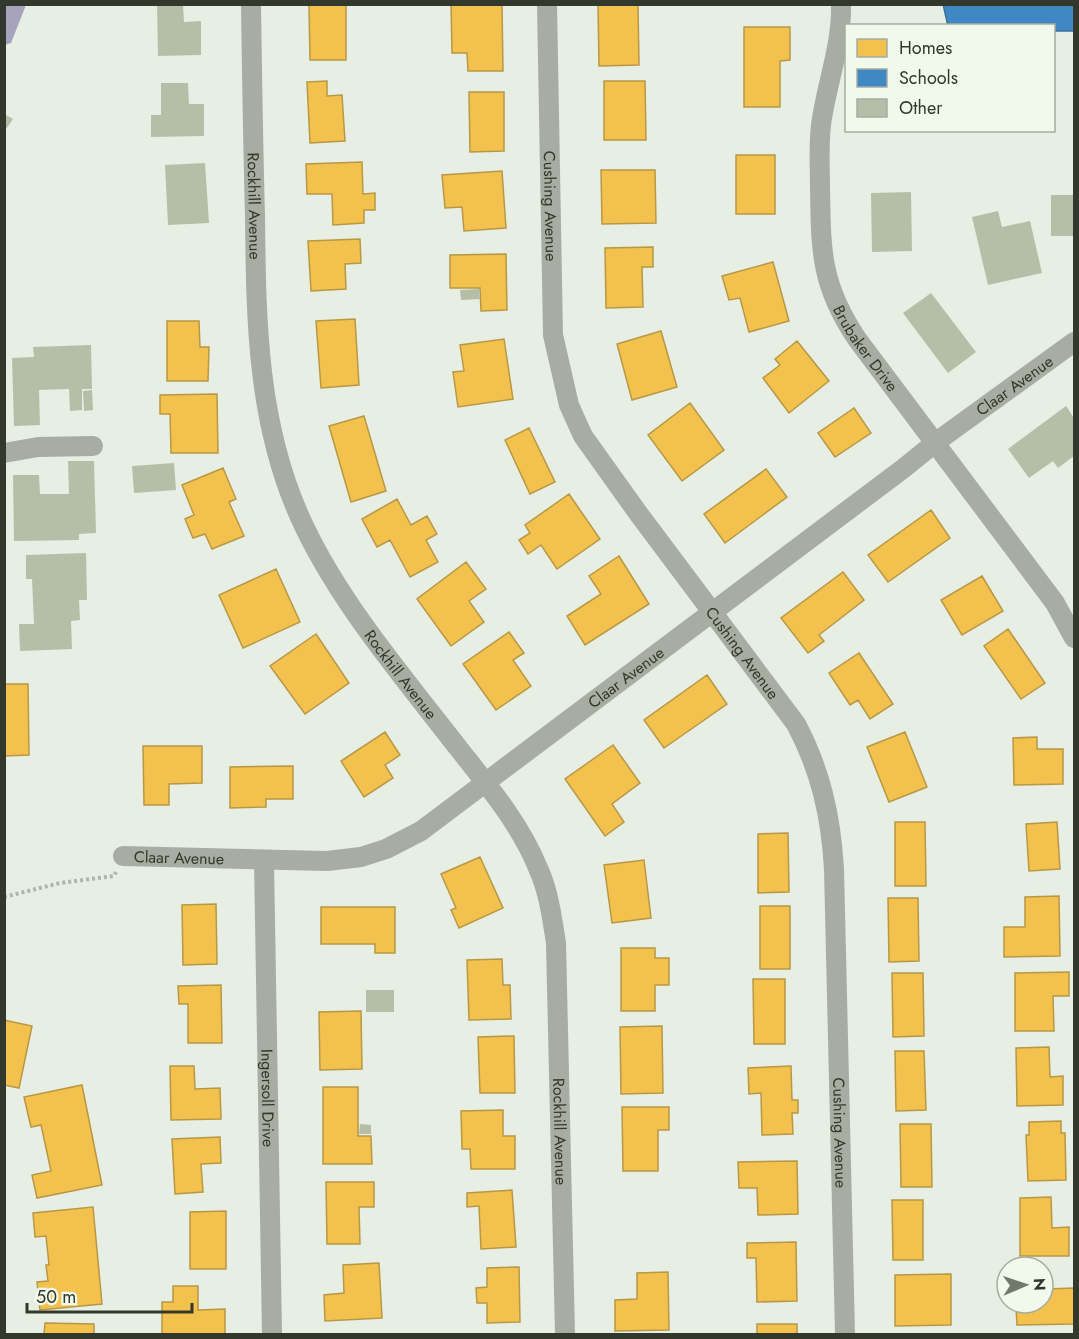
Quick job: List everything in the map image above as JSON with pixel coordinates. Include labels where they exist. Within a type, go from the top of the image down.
[{"type":"street","name":"Rockhill Avenue","points":[[251,4],[258,350],[271,431],[285,481],[304,526],[331,575],[398,669],[486,783],[524,838],[539,870],[550,905],[556,943],[565,1335]]},
{"type":"street","name":"Cushing Avenue","points":[[547,4],[553,335],[560,374],[569,405],[583,436],[796,724],[811,752],[824,789],[831,827],[845,1335]]},
{"type":"street","name":"Brubaker Drive","points":[[841,4],[836,58],[819,138],[821,252],[829,288],[842,316],[1055,603],[1074,638]]},
{"type":"street","name":"Claar Avenue","points":[[123,856],[327,861],[361,857],[386,849],[421,831],[936,442],[1074,342]]},
{"type":"street","points":[[4,453],[38,447],[93,446]]},
{"type":"street","name":"Ingersoll Drive","points":[[264,861],[272,1335]]},
{"type":"path","points":[[4,897],[60,883],[114,876],[123,856]]},
{"type":"shaded area","points":[[5,4],[26,5],[11,43],[5,45]]},
{"type":"building: Homes","points":[[451,4],[502,4],[503,71],[468,71],[467,53],[452,53]]},
{"type":"building: Homes","points":[[309,5],[346,5],[346,60],[310,60]]},
{"type":"building: Homes","points":[[598,5],[638,5],[639,65],[599,66]]},
{"type":"building: Homes","points":[[744,27],[790,27],[790,60],[780,61],[780,107],[744,107]]},
{"type":"building: Homes","points":[[327,81],[327,96],[342,95],[345,141],[310,143],[307,82]]},
{"type":"building: Homes","points":[[604,81],[645,81],[646,140],[604,140]]},
{"type":"building: Homes","points":[[469,92],[504,92],[504,151],[470,152]]},
{"type":"building: Homes","points":[[736,155],[775,155],[775,214],[736,214]]},
{"type":"building: Homes","points":[[362,162],[363,194],[375,193],[375,210],[364,210],[364,223],[333,225],[332,194],[307,194],[306,164]]},
{"type":"building: Homes","points":[[601,170],[655,170],[656,223],[602,224]]},
{"type":"building: Homes","points":[[502,171],[506,228],[464,231],[462,207],[445,208],[442,175]]},
{"type":"building: Homes","points":[[360,239],[361,263],[345,264],[346,289],[311,291],[308,241]]},
{"type":"building: Homes","points":[[653,247],[653,267],[642,267],[643,307],[606,308],[605,248]]},
{"type":"building: Homes","points":[[506,254],[507,310],[481,311],[480,288],[450,288],[450,255]]},
{"type":"building: Homes","points":[[773,262],[789,321],[749,332],[740,298],[729,300],[722,276]]},
{"type":"building: Homes","points":[[355,319],[359,385],[321,388],[316,321]]},
{"type":"building: Homes","points":[[167,321],[199,321],[200,347],[209,347],[208,381],[167,381]]},
{"type":"building: Homes","points":[[661,331],[677,387],[632,400],[617,344]]},
{"type":"building: Homes","points":[[504,339],[513,399],[458,407],[453,372],[464,371],[460,345]]},
{"type":"building: Homes","points":[[797,341],[829,381],[789,413],[763,378],[780,365],[775,359]]},
{"type":"building: Homes","points":[[217,394],[218,453],[171,453],[170,414],[160,414],[160,395]]},
{"type":"building: Homes","points":[[690,403],[724,450],[682,481],[648,435]]},
{"type":"building: Homes","points":[[854,408],[871,433],[835,457],[818,433]]},
{"type":"building: Homes","points":[[364,416],[386,491],[351,502],[329,426]]},
{"type":"building: Homes","points":[[529,428],[555,482],[530,494],[505,440]]},
{"type":"building: Homes","points":[[223,468],[236,499],[229,502],[244,536],[212,549],[205,534],[193,538],[185,519],[194,515],[182,485]]},
{"type":"building: Homes","points":[[766,469],[787,497],[725,543],[704,514]]},
{"type":"building: Homes","points":[[569,494],[600,539],[557,569],[541,545],[528,554],[519,540],[530,533],[525,525]]},
{"type":"building: Homes","points":[[397,499],[411,525],[427,516],[437,534],[426,540],[438,562],[410,577],[390,540],[377,547],[362,519]]},
{"type":"building: Homes","points":[[931,510],[950,538],[888,582],[868,555]]},
{"type":"building: Homes","points":[[619,556],[649,604],[585,645],[567,616],[601,594],[589,576]]},
{"type":"building: Homes","points":[[466,562],[486,589],[469,601],[484,622],[451,646],[417,599]]},
{"type":"building: Homes","points":[[276,569],[300,622],[243,648],[219,595]]},
{"type":"building: Homes","points":[[843,572],[864,600],[819,635],[824,641],[808,653],[781,618]]},
{"type":"building: Homes","points":[[982,576],[1003,611],[962,635],[941,600]]},
{"type":"building: Homes","points":[[1008,629],[1045,683],[1021,699],[984,646]]},
{"type":"building: Homes","points":[[509,632],[524,653],[513,660],[531,686],[496,710],[463,664]]},
{"type":"building: Homes","points":[[316,634],[349,683],[305,714],[270,666]]},
{"type":"building: Homes","points":[[859,653],[893,704],[870,719],[858,700],[850,705],[829,673]]},
{"type":"building: Homes","points":[[707,675],[727,704],[664,748],[644,720]]},
{"type":"building: Homes","points":[[4,684],[28,684],[29,755],[4,756]]},
{"type":"building: Homes","points":[[385,732],[400,755],[385,765],[393,778],[364,797],[341,761]]},
{"type":"building: Homes","points":[[905,732],[927,787],[889,802],[867,747]]},
{"type":"building: Homes","points":[[1037,737],[1037,749],[1063,749],[1063,784],[1014,785],[1013,738]]},
{"type":"building: Homes","points":[[613,745],[640,783],[612,804],[624,822],[605,836],[565,779]]},
{"type":"building: Homes","points":[[143,746],[202,746],[202,783],[169,784],[169,805],[144,805]]},
{"type":"building: Homes","points":[[293,766],[293,799],[266,799],[266,807],[230,808],[230,767]]},
{"type":"building: Homes","points":[[895,822],[925,822],[926,886],[895,886]]},
{"type":"building: Homes","points":[[1057,822],[1060,869],[1029,871],[1026,824]]},
{"type":"building: Homes","points":[[788,833],[789,892],[758,893],[758,834]]},
{"type":"building: Homes","points":[[480,857],[503,908],[459,928],[451,910],[456,908],[441,874]]},
{"type":"building: Homes","points":[[644,860],[651,918],[612,923],[604,865]]},
{"type":"building: Homes","points":[[1059,896],[1060,956],[1004,957],[1004,927],[1025,927],[1025,897]]},
{"type":"building: Homes","points":[[888,898],[918,898],[919,961],[889,962]]},
{"type":"building: Homes","points":[[216,904],[217,964],[183,965],[182,905]]},
{"type":"building: Homes","points":[[760,906],[790,906],[790,969],[760,969]]},
{"type":"building: Homes","points":[[321,907],[395,907],[395,953],[375,953],[375,944],[321,944]]},
{"type":"building: Homes","points":[[621,948],[655,948],[655,958],[669,958],[669,985],[655,985],[655,1011],[621,1011]]},
{"type":"building: Homes","points":[[502,959],[503,985],[510,985],[511,1019],[469,1020],[467,960]]},
{"type":"building: Homes","points":[[1069,972],[1069,996],[1053,996],[1054,1031],[1015,1031],[1015,973]]},
{"type":"building: Homes","points":[[892,973],[923,973],[924,1036],[893,1037]]},
{"type":"building: Homes","points":[[753,979],[785,979],[785,1044],[754,1044]]},
{"type":"building: Homes","points":[[221,985],[222,1043],[188,1043],[188,1004],[179,1004],[178,986]]},
{"type":"building: Homes","points":[[361,1011],[362,1069],[320,1070],[319,1012]]},
{"type":"building: Homes","points":[[4,1020],[32,1026],[19,1088],[4,1085]]},
{"type":"building: Homes","points":[[662,1026],[663,1093],[621,1094],[620,1027]]},
{"type":"building: Homes","points":[[514,1036],[515,1093],[480,1093],[478,1037]]},
{"type":"building: Homes","points":[[1049,1047],[1050,1077],[1063,1076],[1063,1105],[1017,1106],[1016,1048]]},
{"type":"building: Homes","points":[[895,1051],[924,1051],[926,1110],[896,1111]]},
{"type":"building: Homes","points":[[170,1066],[194,1066],[195,1089],[220,1088],[221,1119],[171,1120]]},
{"type":"building: Homes","points":[[791,1066],[792,1100],[798,1100],[798,1113],[792,1113],[793,1134],[762,1135],[761,1093],[749,1094],[748,1068]]},
{"type":"building: Homes","points":[[82,1085],[102,1185],[37,1198],[32,1175],[51,1171],[41,1125],[31,1127],[24,1097]]},
{"type":"building: Homes","points":[[323,1087],[358,1087],[358,1136],[371,1136],[372,1164],[323,1164]]},
{"type":"building: Homes","points":[[622,1107],[669,1107],[669,1130],[658,1130],[658,1171],[623,1171]]},
{"type":"building: Homes","points":[[503,1110],[503,1136],[515,1136],[515,1169],[471,1169],[470,1149],[462,1149],[461,1111]]},
{"type":"building: Homes","points":[[1061,1121],[1061,1133],[1065,1133],[1066,1180],[1028,1181],[1026,1135],[1029,1135],[1029,1122]]},
{"type":"building: Homes","points":[[900,1124],[931,1124],[932,1187],[901,1187]]},
{"type":"building: Homes","points":[[220,1137],[221,1163],[201,1164],[203,1192],[175,1194],[172,1139]]},
{"type":"building: Homes","points":[[797,1161],[798,1214],[758,1215],[757,1188],[739,1188],[738,1162]]},
{"type":"building: Homes","points":[[326,1182],[374,1182],[374,1207],[359,1207],[360,1244],[327,1244]]},
{"type":"building: Homes","points":[[512,1190],[516,1247],[481,1249],[479,1206],[467,1207],[467,1193]]},
{"type":"building: Homes","points":[[1051,1197],[1052,1228],[1069,1227],[1069,1256],[1020,1255],[1020,1198]]},
{"type":"building: Homes","points":[[892,1200],[923,1200],[923,1260],[893,1260]]},
{"type":"building: Homes","points":[[93,1207],[102,1304],[40,1310],[37,1282],[48,1281],[46,1265],[49,1265],[46,1236],[35,1237],[33,1213]]},
{"type":"building: Homes","points":[[226,1211],[226,1269],[190,1269],[190,1212]]},
{"type":"building: Homes","points":[[796,1242],[797,1301],[757,1302],[756,1258],[747,1258],[747,1243]]},
{"type":"building: Homes","points":[[379,1263],[382,1318],[325,1321],[324,1295],[344,1293],[343,1265]]},
{"type":"building: Homes","points":[[519,1267],[520,1322],[487,1323],[487,1303],[477,1303],[476,1288],[487,1287],[487,1268]]},
{"type":"building: Homes","points":[[668,1272],[669,1330],[615,1331],[615,1300],[637,1299],[637,1273]]},
{"type":"building: Homes","points":[[951,1274],[951,1325],[895,1326],[895,1275]]},
{"type":"building: Homes","points":[[173,1286],[198,1286],[198,1310],[225,1309],[225,1334],[162,1334],[162,1302],[173,1302]]},
{"type":"building: Homes","points":[[1074,1288],[1074,1324],[1017,1325],[1016,1315],[1055,1315],[1055,1289]]},
{"type":"building: Homes","points":[[45,1323],[94,1324],[94,1334],[44,1334]]},
{"type":"building: Homes","points":[[757,1324],[797,1324],[797,1334],[757,1334]]},
{"type":"building: Schools","points":[[943,4],[1074,4],[1074,31],[1055,31],[1055,24],[948,24]]},
{"type":"building: Other","points":[[157,4],[183,4],[184,22],[201,21],[201,55],[158,56]]},
{"type":"building: Other","points":[[161,83],[188,83],[189,104],[204,104],[204,136],[151,137],[151,115],[161,115]]},
{"type":"building: Other","points":[[4,114],[13,119],[4,132]]},
{"type":"building: Other","points":[[205,163],[209,223],[168,225],[165,165]]},
{"type":"building: Other","points":[[911,192],[912,251],[872,252],[871,193]]},
{"type":"building: Other","points":[[1051,195],[1074,195],[1074,236],[1051,236]]},
{"type":"building: Other","points":[[998,211],[1002,227],[1030,221],[1042,273],[988,285],[972,217]]},
{"type":"building: Other","points":[[479,289],[480,299],[461,300],[460,290]]},
{"type":"building: Other","points":[[931,293],[976,352],[948,373],[903,313]]},
{"type":"building: Other","points":[[91,345],[92,389],[82,389],[82,410],[70,411],[69,389],[39,390],[40,425],[14,426],[12,358],[34,357],[33,347]]},
{"type":"building: Other","points":[[92,390],[93,410],[84,411],[83,391]]},
{"type":"building: Other","points":[[1066,406],[1074,418],[1074,456],[1058,468],[1053,461],[1029,478],[1008,449]]},
{"type":"building: Other","points":[[68,461],[94,461],[96,533],[79,534],[79,540],[14,541],[13,475],[39,475],[40,494],[69,494]]},
{"type":"building: Other","points":[[174,463],[176,490],[134,493],[132,466]]},
{"type":"building: Other","points":[[86,553],[87,600],[79,600],[80,620],[71,621],[72,649],[20,651],[19,624],[34,624],[32,579],[26,579],[26,555]]},
{"type":"building: Other","points":[[366,990],[394,990],[394,1012],[366,1012]]},
{"type":"building: Other","points":[[360,1124],[371,1125],[371,1134],[359,1134]]}]
